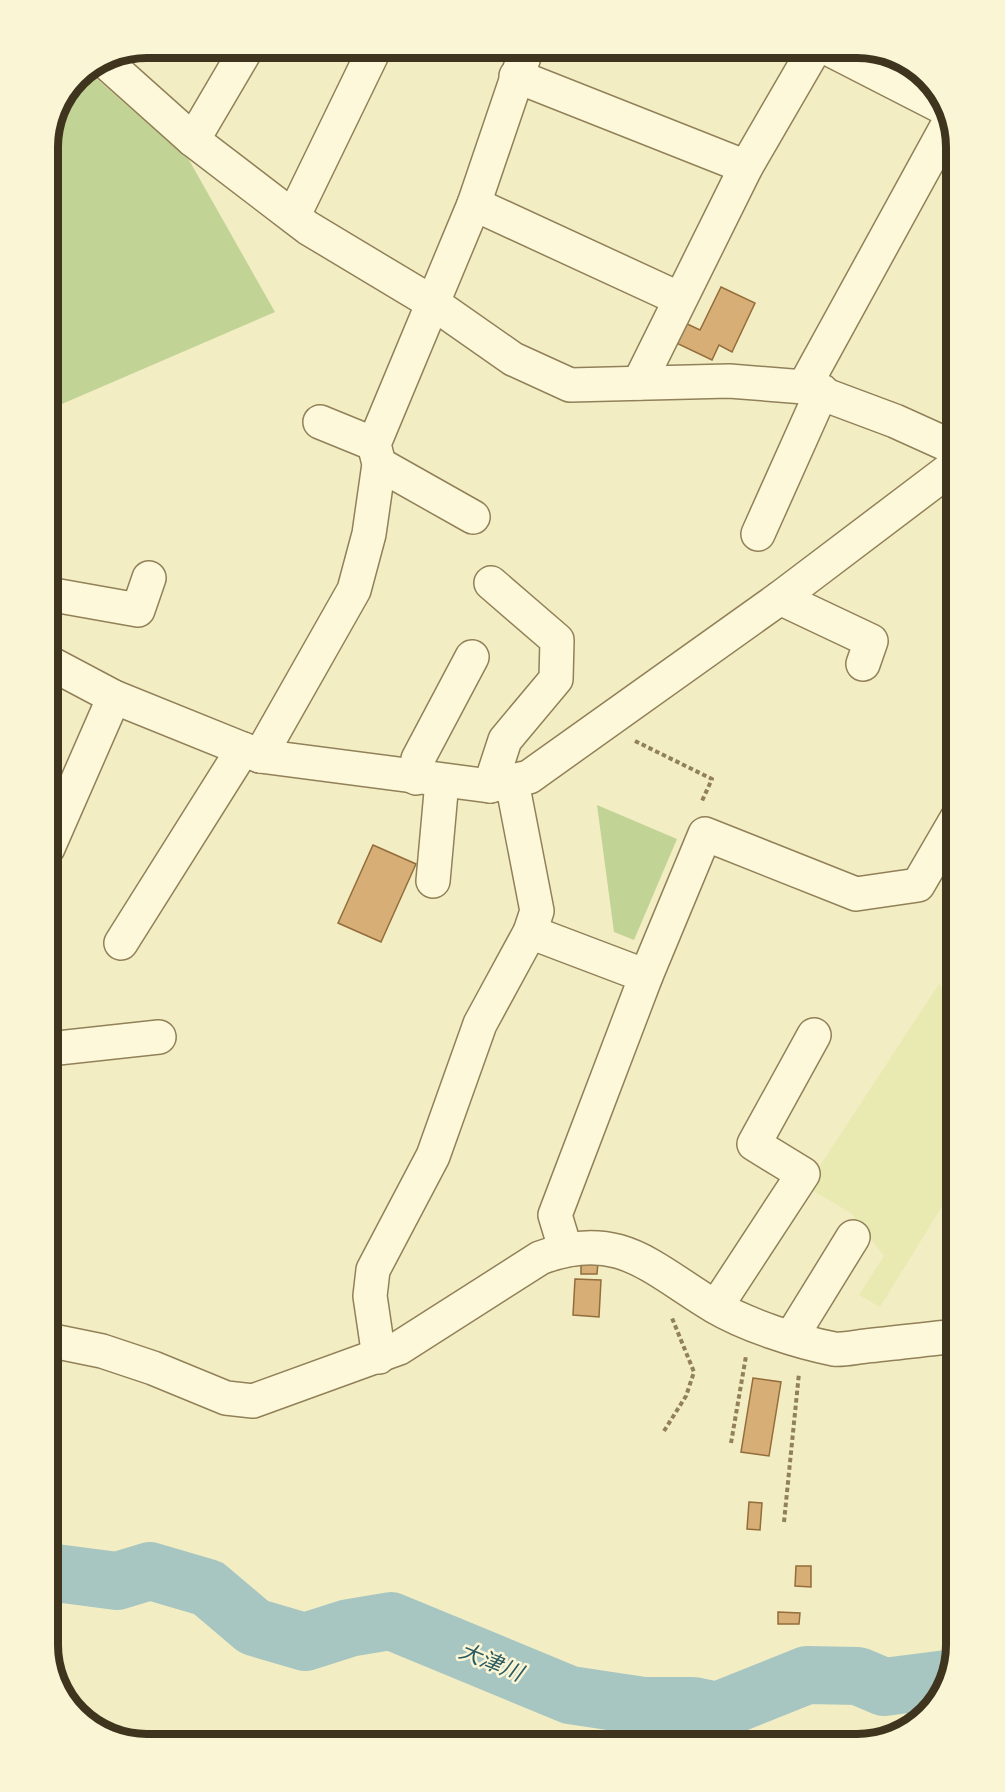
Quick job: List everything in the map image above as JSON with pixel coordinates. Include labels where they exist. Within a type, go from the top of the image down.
[{"type":"street","points":[[193,140],[241,58]]},
{"type":"street","points":[[294,215],[370,58]]},
{"type":"street","points":[[639,383],[746,167],[809,59]]},
{"type":"street","points":[[848,59],[935,103]]},
{"type":"street","points":[[121,943],[252,752],[354,590],[369,534],[376,454],[433,303],[474,204],[521,62],[746,167]]},
{"type":"street","points":[[111,66],[193,140],[294,215],[308,228],[433,303],[513,359],[570,385],[729,381],[813,389],[946,444]]},
{"type":"street","points":[[759,534],[813,389],[945,131]]},
{"type":"street","points":[[474,204],[680,299]]},
{"type":"street","points":[[320,422],[376,454],[472,517]]},
{"type":"street","points":[[59,668],[114,698],[252,752],[429,780],[501,784],[529,777],[780,598],[946,472]]},
{"type":"street","points":[[59,596],[138,610],[149,578]]},
{"type":"street","points":[[379,1357],[369,1296],[373,1270],[434,1156],[480,1024],[530,932],[537,911],[501,784],[505,740],[556,679],[557,640],[491,583]]},
{"type":"street","points":[[780,598],[872,641],[863,664]]},
{"type":"street","points":[[433,881],[429,780],[418,759],[472,657]]},
{"type":"street","points":[[59,824],[114,698]]},
{"type":"street","points":[[565,1248],[555,1215],[646,976],[705,834],[856,894],[918,885],[946,838]]},
{"type":"street","points":[[530,932],[646,976]]},
{"type":"street","points":[[716,1307],[803,1173],[754,1144],[814,1035]]},
{"type":"street","points":[[58,1048],[159,1037]]},
{"type":"street","points":[[797,1338],[853,1237]]},
{"type":"street","points":[[58,1342],[102,1351],[153,1368],[226,1398],[253,1401],[399,1348],[540,1258],[565,1248],[591,1246],[628,1254],[678,1282],[716,1307],[797,1338],[837,1349],[946,1336]]},
{"type":"path","points":[[602,725],[712,779],[694,818],[705,834]]},
{"type":"path","points":[[664,1431],[686,1396],[694,1372],[678,1336],[665,1296],[678,1282]]},
{"type":"path","points":[[731,1443],[752,1322]]},
{"type":"path","points":[[784,1522],[797,1338]]},
{"type":"green space","points":[[94,77],[189,160],[275,312],[59,405],[59,141],[68,108],[77,93]]},
{"type":"green space","points":[[597,805],[677,839],[634,940],[614,932]]},
{"type":"green space","points":[[939,984],[946,993],[946,1200],[880,1307],[859,1295],[884,1256],[851,1213],[806,1187]]},
{"type":"building","points":[[721,287],[755,303],[732,352],[719,345],[712,360],[672,341],[681,321],[700,330]]},
{"type":"building","points":[[373,845],[416,864],[381,942],[338,923]]},
{"type":"building","points":[[581,1262],[598,1263],[597,1274],[581,1274]]},
{"type":"building","points":[[575,1279],[601,1280],[599,1317],[573,1315]]},
{"type":"building","points":[[753,1378],[781,1382],[769,1456],[741,1452]]},
{"type":"building","points":[[749,1502],[762,1503],[760,1530],[747,1529]]},
{"type":"building","points":[[796,1566],[811,1566],[811,1587],[795,1586]]},
{"type":"building","points":[[778,1612],[800,1613],[799,1624],[778,1624]]},
{"type":"waterway","name":"大津川","points":[[58,1573],[117,1581],[150,1571],[208,1588],[254,1627],[305,1642],[349,1628],[391,1621],[570,1695],[643,1706],[693,1706],[717,1711],[807,1675],[858,1676],[884,1687],[939,1680]]}]
